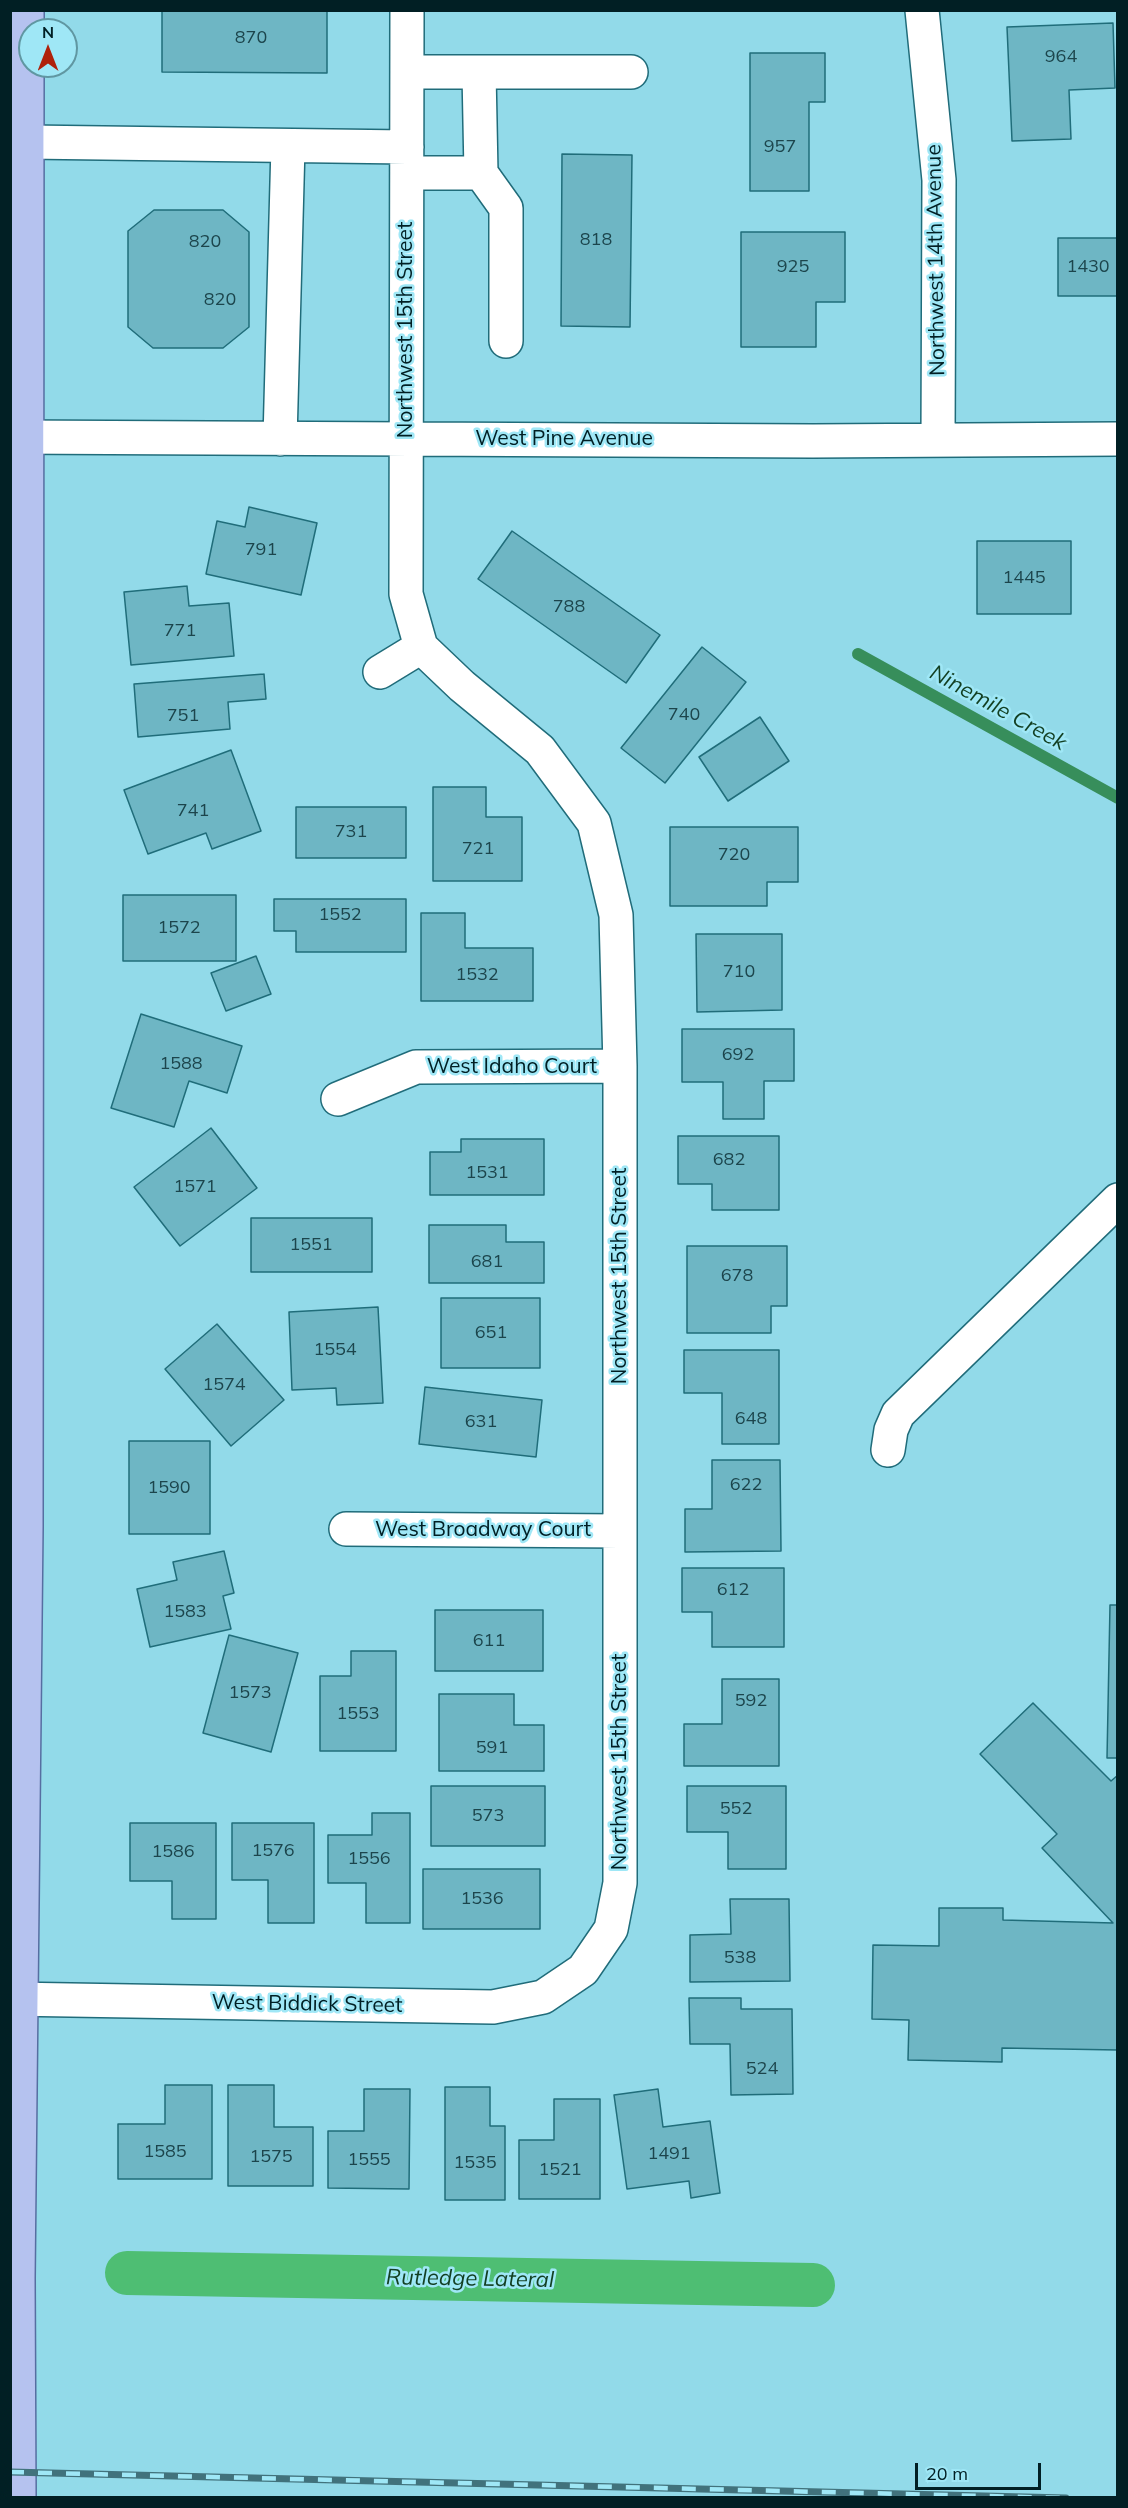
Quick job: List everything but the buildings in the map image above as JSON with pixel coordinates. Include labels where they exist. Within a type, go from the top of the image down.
[{"type":"main road","points":[[19,2498],[16,1999],[26,1527],[18,437],[27,142],[27,10]]},
{"type":"street","name":"Northwest 15th Street","points":[[407,10],[406,594],[421,647],[462,686],[540,750],[594,823],[616,915],[620,1066],[620,1883],[611,1929],[583,1970]]},
{"type":"street","name":"Northwest 14th Avenue","points":[[922,10],[939,180],[938,439]]},
{"type":"street","points":[[407,72],[631,72]]},
{"type":"street","points":[[479,72],[482,173],[506,208],[506,341]]},
{"type":"street","points":[[27,142],[288,146],[407,160],[482,173]]},
{"type":"street","points":[[280,439],[288,146]]},
{"type":"street","name":"West Pine Avenue","points":[[18,437],[813,441],[1118,439]]},
{"type":"street","points":[[380,672],[421,647]]},
{"type":"street","name":"West Idaho Court","points":[[338,1100],[416,1067],[620,1066]]},
{"type":"street","points":[[888,1450],[891,1430],[898,1414],[1118,1200]]},
{"type":"street","name":"West Broadway Court","points":[[346,1529],[620,1531]]},
{"type":"street","name":"West Biddick Street","points":[[16,1999],[493,2007],[543,1997],[583,1970]]},
{"type":"waterway","name":"Ninemile Creek","points":[[858,654],[1118,798]]},
{"type":"waterway","name":"Rutledge Lateral","points":[[127,2273],[813,2285]]},
{"type":"railway","points":[[10,2472],[1066,2498]]}]
